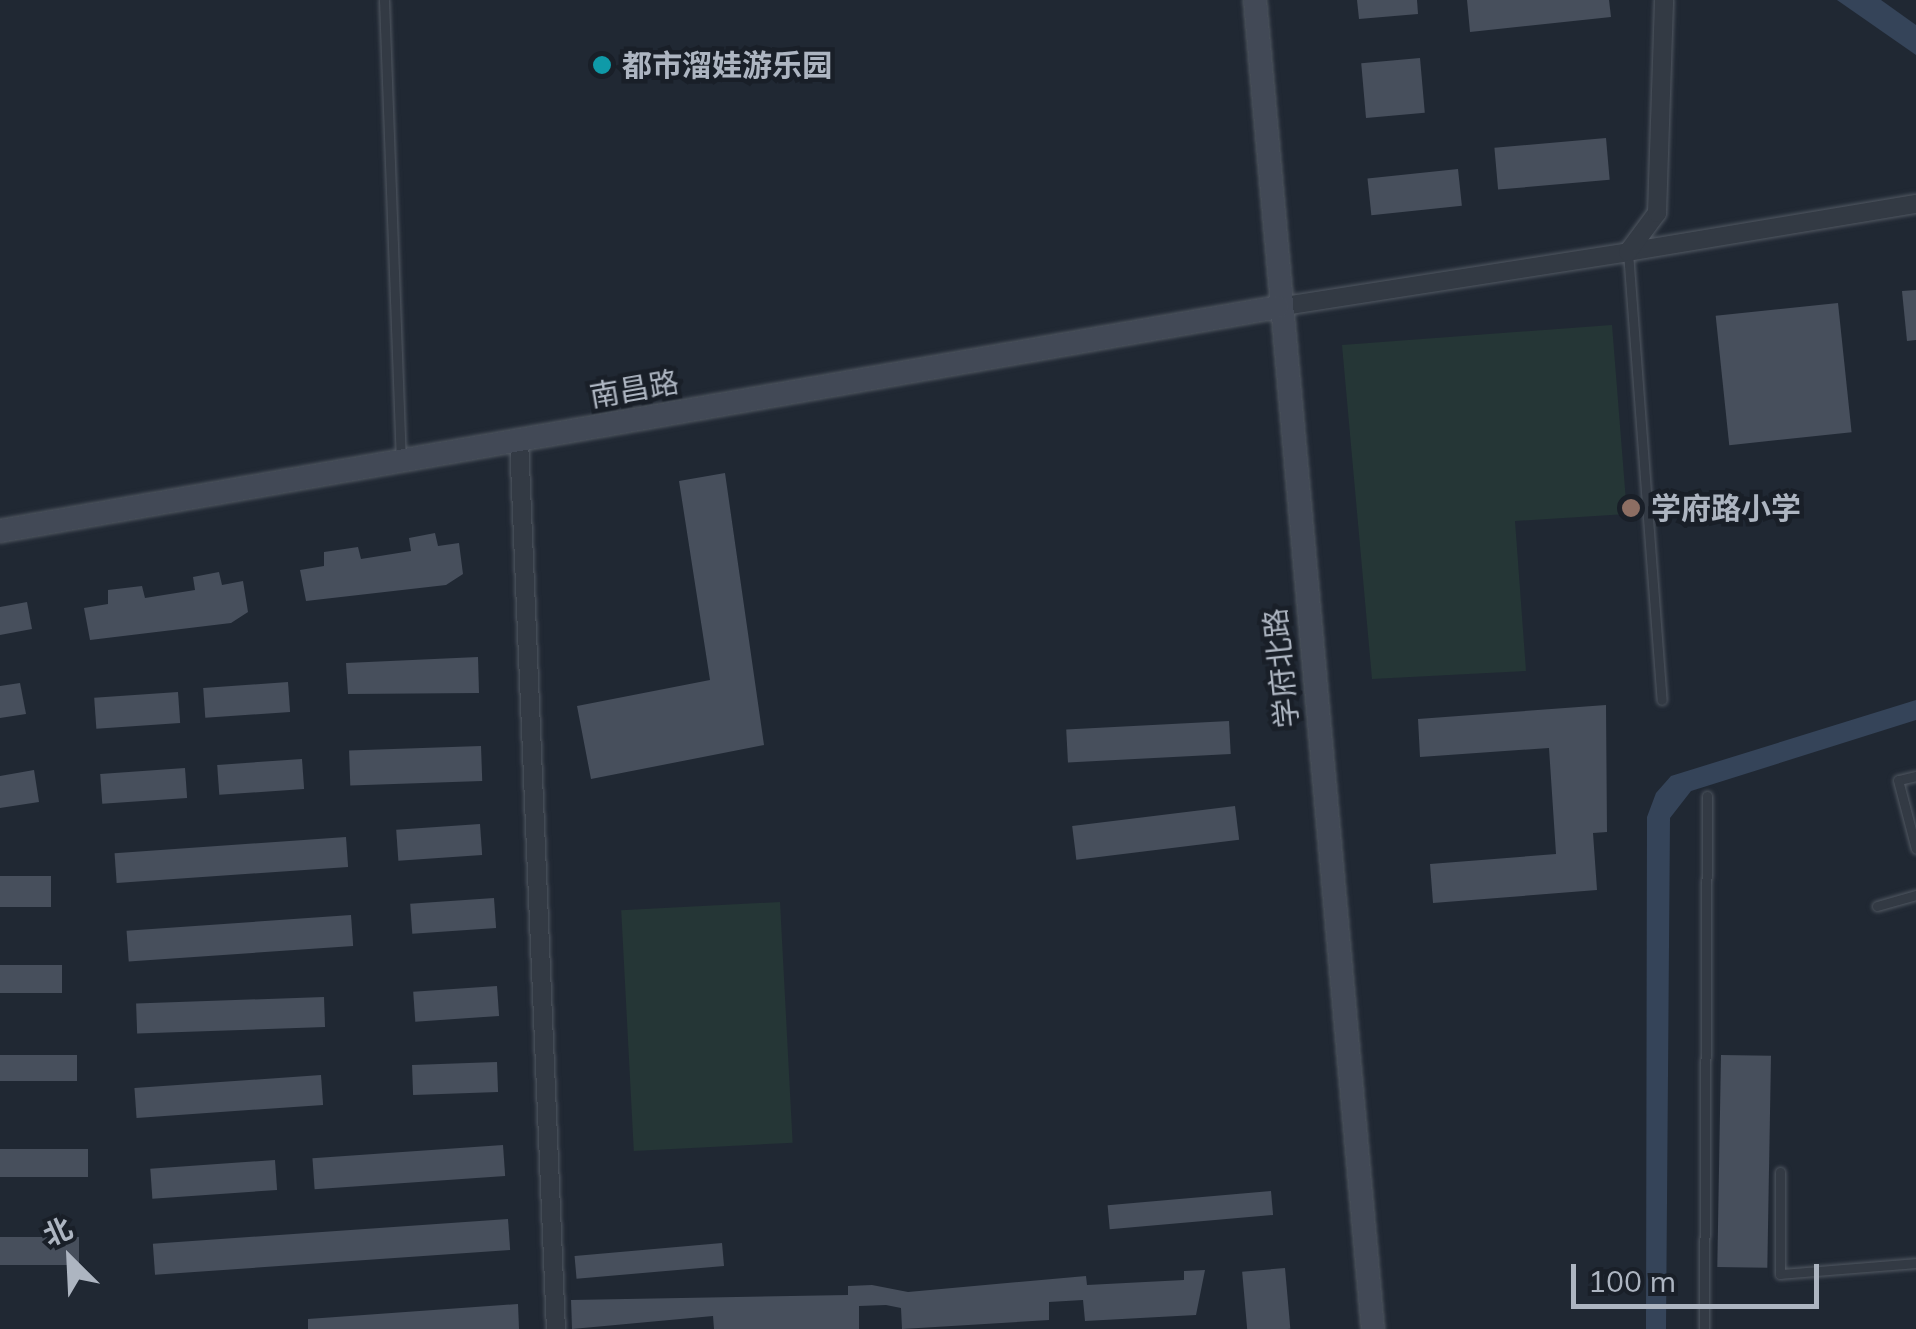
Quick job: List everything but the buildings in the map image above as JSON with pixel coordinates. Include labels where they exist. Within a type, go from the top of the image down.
[{"type":"street","name":"学府北路","points":[[1255,0],[1278,306],[1374,1329]]},
{"type":"street","points":[[1628,252],[1657,212],[1664,0]]},
{"type":"street","points":[[1278,306],[1916,204]]},
{"type":"street","name":"南昌路","points":[[0,531],[1278,306]]},
{"type":"street","points":[[520,440],[556,1329]]},
{"type":"lane","points":[[384,0],[401,460]]},
{"type":"lane","points":[[1628,252],[1662,700]]},
{"type":"lane","points":[[1916,776],[1898,780],[1916,849]]},
{"type":"lane","points":[[1704,1329],[1707,796]]},
{"type":"lane","points":[[1876,906],[1916,895]]},
{"type":"lane","points":[[1780,1172],[1780,1274],[1916,1263]]},
{"type":"shaded area","points":[[1612,325],[1627,514],[1515,521],[1526,671],[1372,679],[1342,345]]},
{"type":"shaded area","points":[[780,902],[793,1143],[634,1151],[621,910]]},
{"type":"water","points":[[1837,0],[1881,0],[1916,25],[1916,55]]},
{"type":"water","points":[[1916,700],[1916,720],[1691,791],[1670,818],[1666,1329],[1646,1329],[1647,817],[1656,793],[1671,776]]},
{"type":"place","name":"都市溜娃游乐园","points":[[602,65]]},
{"type":"place","name":"学府路小学","points":[[1631,508]]}]
